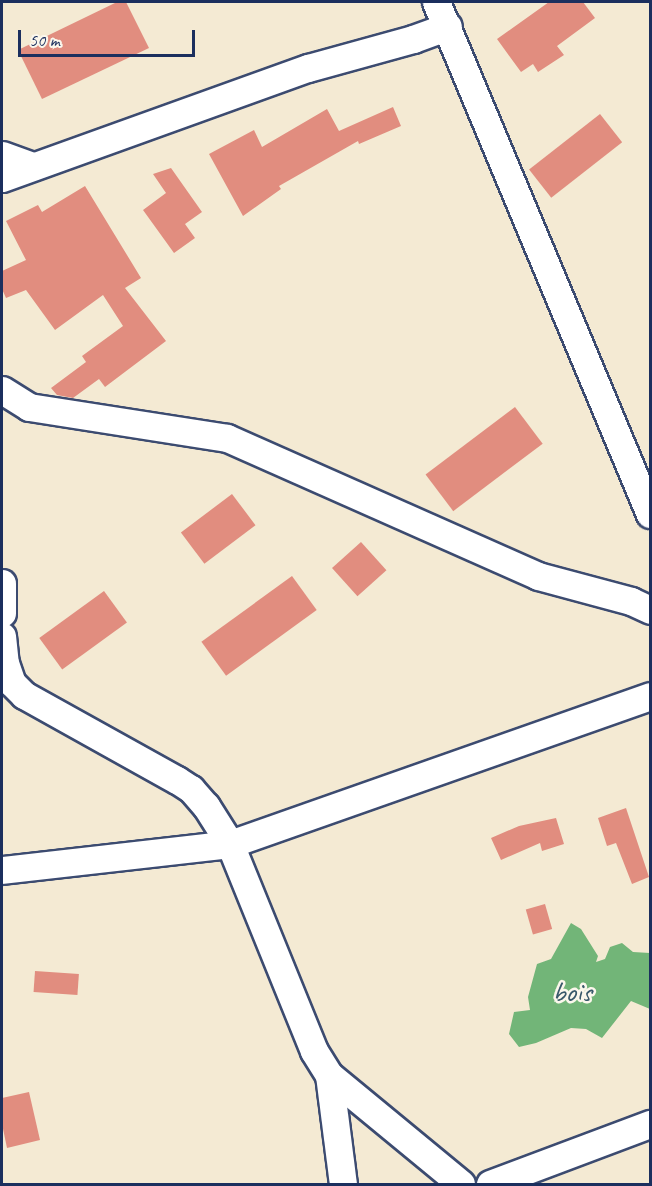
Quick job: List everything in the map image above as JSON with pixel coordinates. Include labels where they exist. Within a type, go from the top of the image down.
[{"type":"street","points":[[436,2],[651,514]]},
{"type":"street","points":[[2,178],[308,68],[413,39],[448,26]]},
{"type":"street","points":[[2,155],[33,166]]},
{"type":"street","points":[[2,390],[29,407],[227,438],[538,576],[632,601],[651,610]]},
{"type":"street","points":[[2,583],[2,613]]},
{"type":"street","points":[[2,636],[5,663],[12,682],[24,695],[191,789],[206,806],[230,844],[314,1051],[329,1075],[461,1185]]},
{"type":"street","points":[[2,870],[230,844],[651,696]]},
{"type":"street","points":[[329,1075],[343,1185]]},
{"type":"street","points":[[490,1185],[651,1124]]},
{"type":"green space","name":"bois","points":[[571,923],[581,929],[598,956],[596,962],[605,959],[610,947],[622,943],[633,952],[650,953],[650,1009],[631,1001],[602,1038],[586,1029],[571,1028],[536,1043],[519,1047],[509,1034],[514,1012],[530,1010],[528,997],[537,964],[551,959]]},
{"type":"building","points":[[117,2],[126,2],[149,48],[42,99],[18,50]]},
{"type":"building","points":[[549,2],[583,2],[595,18],[557,46],[564,55],[538,72],[533,64],[521,72],[497,39]]},
{"type":"building","points":[[393,107],[401,126],[359,144],[358,141],[279,186],[281,189],[243,216],[209,154],[254,130],[262,147],[327,109],[339,131]]},
{"type":"building","points":[[600,114],[622,142],[551,198],[529,169]]},
{"type":"building","points":[[171,168],[202,212],[185,224],[195,238],[174,253],[143,210],[166,193],[153,174]]},
{"type":"building","points":[[85,186],[141,278],[125,288],[166,341],[105,387],[99,379],[73,398],[57,395],[51,388],[86,362],[82,356],[123,326],[103,295],[55,330],[26,290],[6,298],[2,289],[2,271],[26,260],[6,221],[38,205],[42,212]]},
{"type":"building","points":[[515,407],[543,444],[453,511],[426,474]]},
{"type":"building","points":[[232,494],[255,525],[204,564],[181,533]]},
{"type":"building","points":[[361,542],[386,570],[357,596],[332,568]]},
{"type":"building","points":[[292,576],[317,610],[226,676],[201,642]]},
{"type":"building","points":[[104,591],[127,623],[62,670],[39,638]]},
{"type":"building","points":[[626,808],[649,877],[632,884],[616,843],[607,846],[598,818]]},
{"type":"building","points":[[556,818],[564,844],[542,851],[540,843],[501,860],[491,838],[519,826]]},
{"type":"building","points":[[545,904],[552,929],[533,935],[526,910]]},
{"type":"building","points":[[35,971],[79,974],[77,995],[34,992]]},
{"type":"building","points":[[29,1092],[40,1140],[7,1148],[2,1124],[2,1098]]}]
